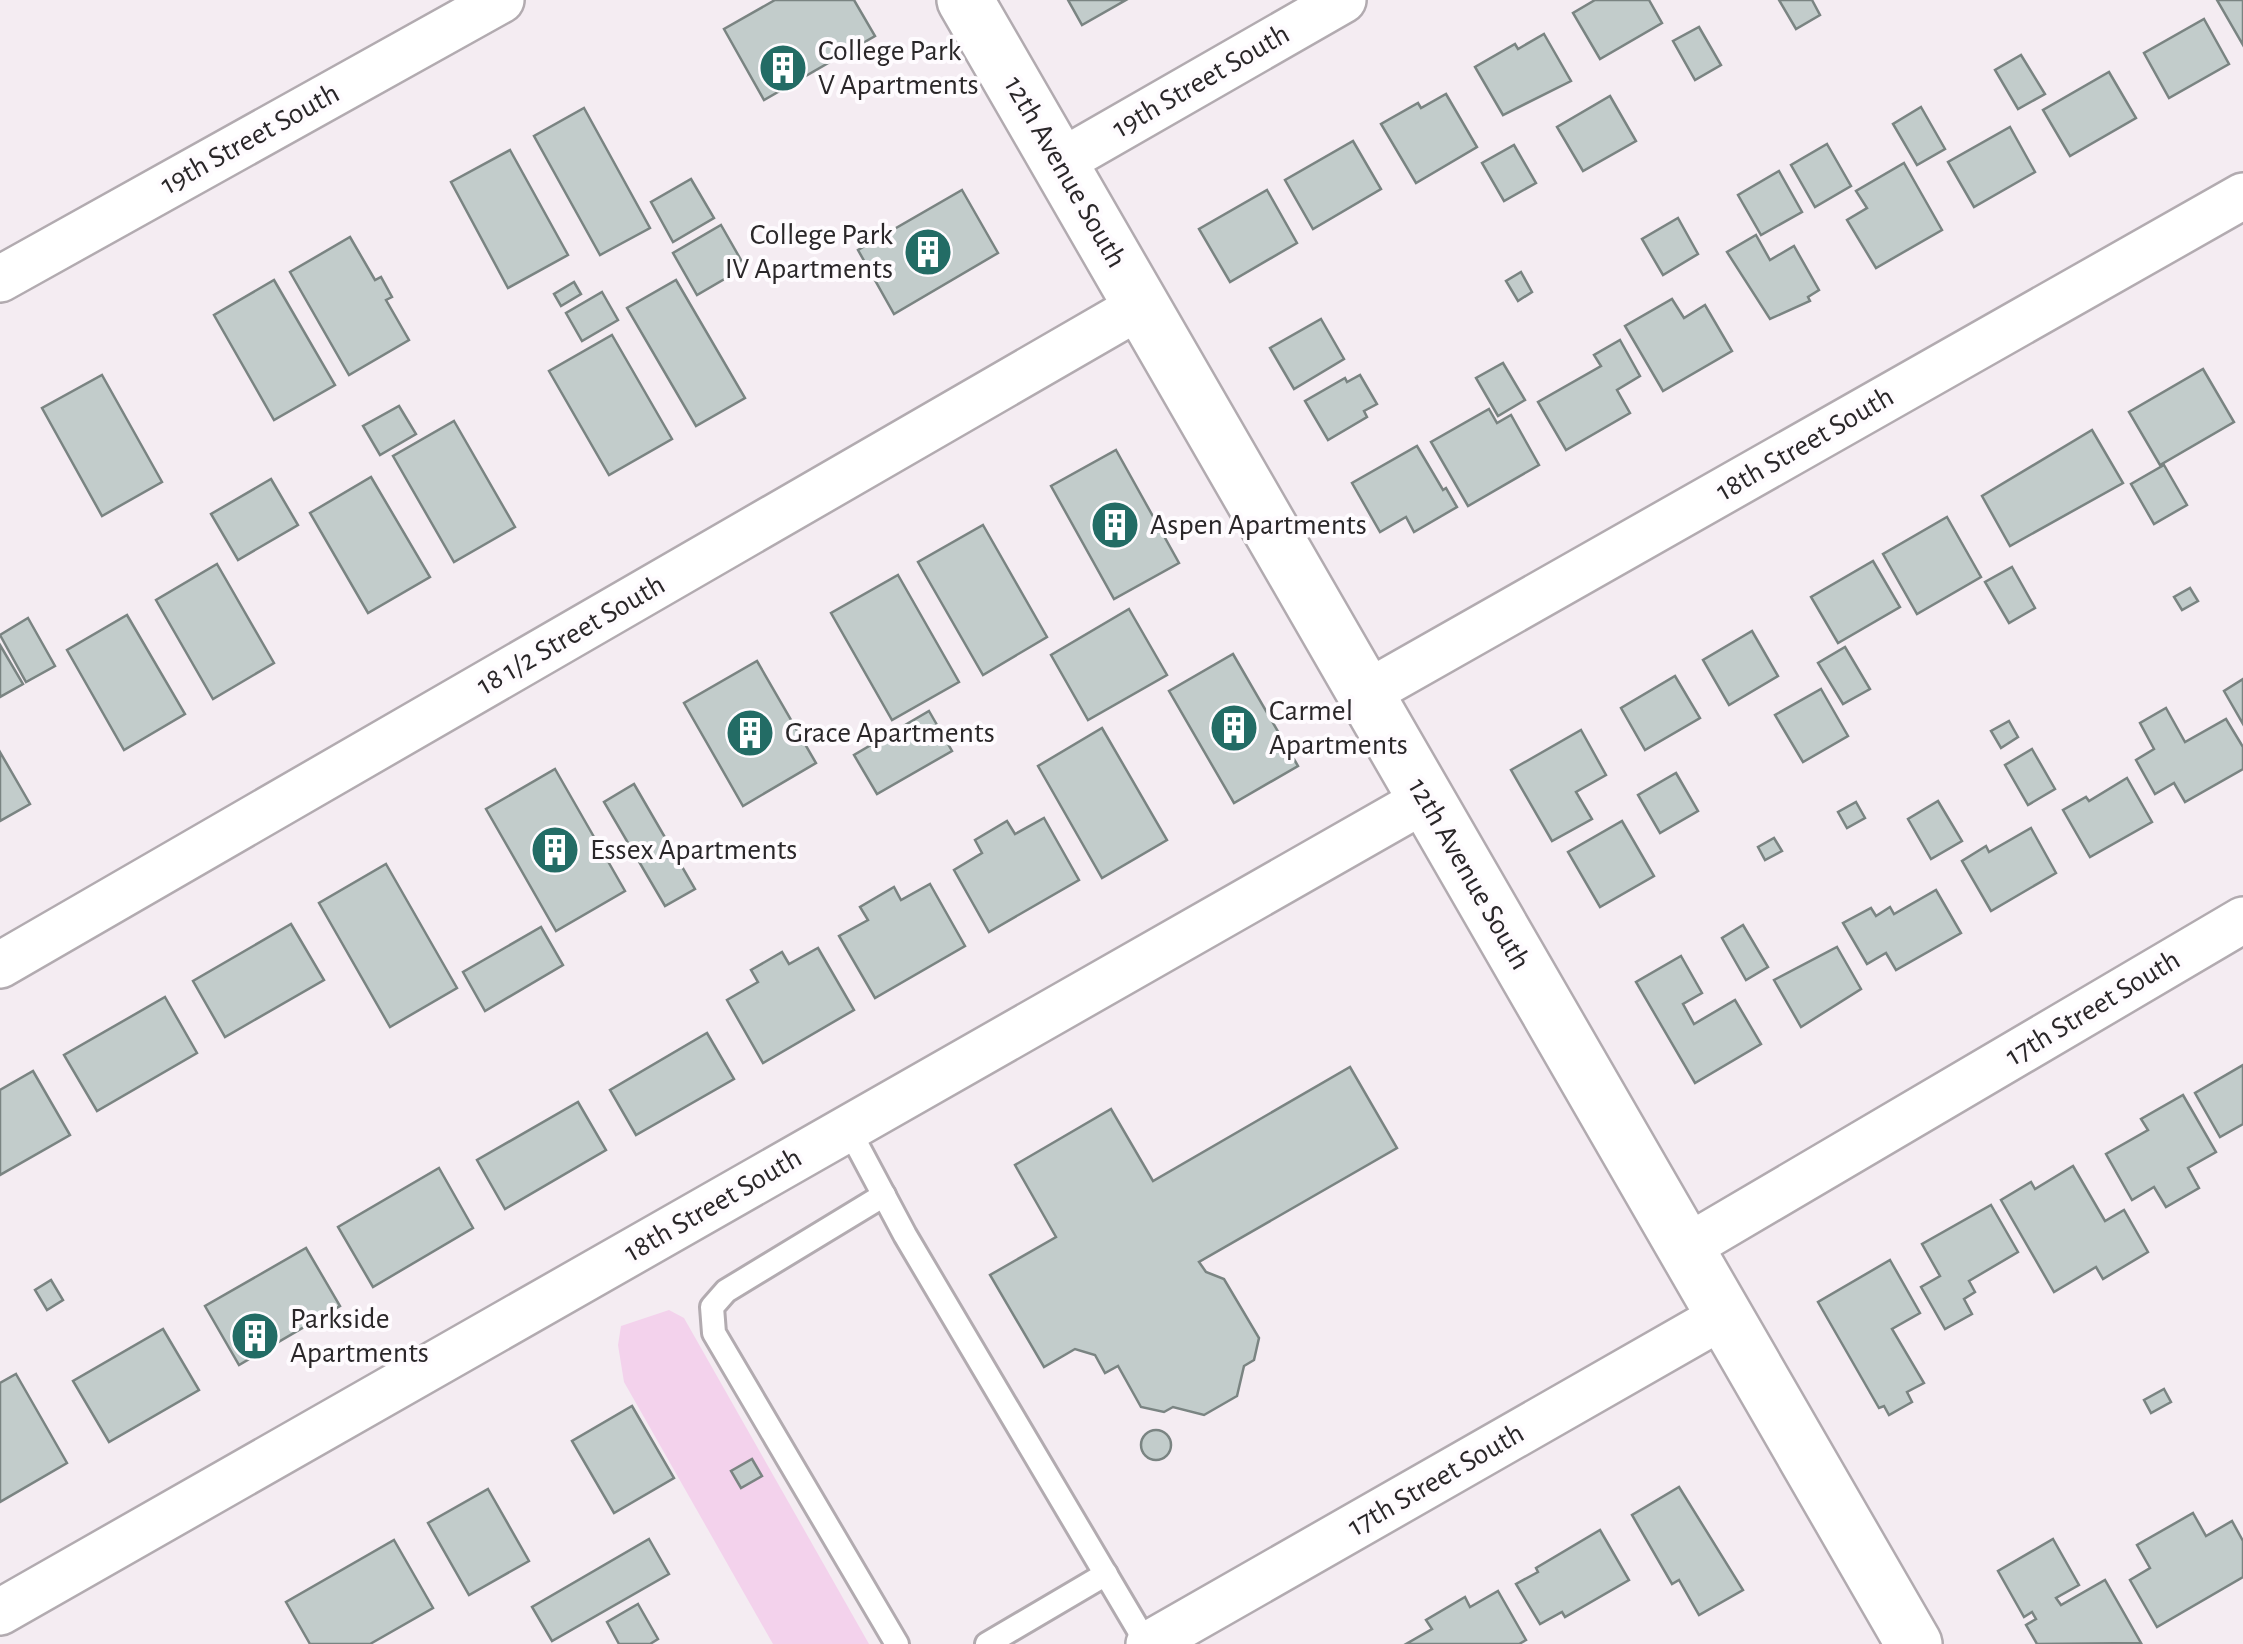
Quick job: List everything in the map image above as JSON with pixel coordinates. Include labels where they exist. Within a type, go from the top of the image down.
[{"type":"street","name":"19th Street South","points":[[0,278],[501,0]]},
{"type":"street","name":"12th Avenue South","points":[[965,0],[1914,1644]]},
{"type":"street","name":"19th Street South","points":[[1059,162],[1343,0]]},
{"type":"street","name":"18th Street South","points":[[1367,693],[2243,196]]},
{"type":"street","name":"18 1/2 Street South","points":[[0,965],[1142,305]]},
{"type":"street","name":"18th Street South","points":[[0,1612],[1426,799]]},
{"type":"street","name":"17th Street South","points":[[1684,1249],[2243,920]]},
{"type":"street","name":"17th Street South","points":[[1148,1644],[1723,1316]]},
{"type":"lane","points":[[848,1128],[884,1196],[1148,1644]]},
{"type":"lane","points":[[884,1196],[726,1291],[712,1307],[714,1333],[896,1644]]},
{"type":"lane","points":[[987,1644],[1106,1574]]},
{"type":"shaded area","points":[[669,1310],[684,1318],[869,1644],[773,1644],[624,1382],[618,1345],[621,1326]]},
{"type":"building","name":"College Park V Apartments","points":[[775,0],[854,0],[875,36],[764,100],[724,29]]},
{"type":"building","points":[[1068,0],[1126,0],[1082,25]]},
{"type":"building","points":[[1595,0],[1649,0],[1662,23],[1600,59],[1573,13]]},
{"type":"building","points":[[1779,0],[1812,0],[1820,15],[1796,29]]},
{"type":"building","points":[[2217,0],[2243,0],[2243,45]]},
{"type":"building","points":[[2204,19],[2229,64],[2169,98],[2144,53]]},
{"type":"building","points":[[1699,27],[1721,65],[1695,80],[1673,41]]},
{"type":"building","points":[[1544,34],[1571,81],[1503,115],[1475,67],[1515,44],[1518,49]]},
{"type":"building","points":[[2021,55],[2045,94],[2018,109],[1995,70]]},
{"type":"building","points":[[2109,72],[2136,118],[2070,156],[2043,110]]},
{"type":"building","points":[[1446,94],[1477,147],[1416,183],[1381,124],[1418,103],[1421,108]]},
{"type":"building","points":[[1610,96],[1636,141],[1583,171],[1557,127]]},
{"type":"building","points":[[1921,107],[1945,149],[1917,165],[1893,124]]},
{"type":"building","points":[[584,108],[650,228],[600,255],[534,136]]},
{"type":"building","points":[[2010,127],[2035,172],[1974,207],[1948,162]]},
{"type":"building","points":[[1353,141],[1381,189],[1313,229],[1285,180]]},
{"type":"building","points":[[1827,144],[1851,186],[1815,207],[1791,165]]},
{"type":"building","points":[[1514,145],[1536,183],[1504,201],[1482,163]]},
{"type":"building","points":[[510,150],[568,255],[508,288],[451,182]]},
{"type":"building","points":[[1904,163],[1942,230],[1876,268],[1847,220],[1867,208],[1856,191]]},
{"type":"building","points":[[1779,171],[1802,212],[1761,235],[1738,195]]},
{"type":"building","points":[[691,179],[714,218],[673,242],[651,202]]},
{"type":"building","name":"College Park IV Apartments","points":[[962,190],[998,253],[894,314],[858,250]]},
{"type":"building","points":[[1267,190],[1297,243],[1230,282],[1199,229]]},
{"type":"building","points":[[1678,218],[1698,254],[1663,275],[1642,239]]},
{"type":"building","points":[[721,225],[745,267],[697,295],[673,253]]},
{"type":"building","points":[[1756,235],[1770,260],[1794,246],[1819,290],[1808,297],[1810,301],[1770,319],[1727,252]]},
{"type":"building","points":[[350,237],[375,280],[381,277],[392,297],[386,300],[409,340],[349,375],[290,272]]},
{"type":"building","points":[[1521,272],[1532,292],[1518,301],[1506,281]]},
{"type":"building","points":[[274,280],[335,385],[274,420],[214,315]]},
{"type":"building","points":[[676,280],[745,398],[696,426],[627,308]]},
{"type":"building","points":[[574,282],[581,294],[561,306],[554,294]]},
{"type":"building","points":[[602,292],[618,320],[582,341],[566,313]]},
{"type":"building","points":[[1672,299],[1684,318],[1705,305],[1732,351],[1663,391],[1625,326]]},
{"type":"building","points":[[1321,319],[1344,359],[1294,389],[1270,348]]},
{"type":"building","points":[[612,335],[672,439],[609,475],[549,371]]},
{"type":"building","points":[[1620,340],[1640,376],[1617,390],[1630,413],[1566,450],[1538,402],[1601,366],[1594,355]]},
{"type":"building","points":[[1503,363],[1525,400],[1498,416],[1476,378]]},
{"type":"building","points":[[2203,369],[2234,422],[2160,465],[2129,412]]},
{"type":"building","points":[[102,375],[162,482],[102,516],[42,408]]},
{"type":"building","points":[[1360,375],[1377,404],[1364,411],[1367,417],[1328,440],[1305,401],[1345,378],[1347,382]]},
{"type":"building","points":[[399,406],[416,434],[380,455],[363,426]]},
{"type":"building","points":[[1489,409],[1497,423],[1511,415],[1539,465],[1468,506],[1431,442]]},
{"type":"building","points":[[454,421],[515,527],[454,562],[393,456]]},
{"type":"building","points":[[2092,430],[2123,483],[2010,546],[1982,496]]},
{"type":"building","points":[[1417,446],[1457,507],[1414,532],[1406,517],[1380,532],[1352,483]]},
{"type":"building","name":"Aspen Apartments","points":[[1116,450],[1179,563],[1114,599],[1051,486]]},
{"type":"building","points":[[2164,465],[2187,505],[2154,524],[2131,484]]},
{"type":"building","points":[[371,477],[430,577],[368,613],[310,513]]},
{"type":"building","points":[[271,479],[298,525],[238,560],[211,514]]},
{"type":"building","points":[[1947,517],[1981,577],[1917,614],[1883,554]]},
{"type":"building","points":[[983,525],[1047,637],[983,675],[918,562]]},
{"type":"building","points":[[1873,561],[1900,607],[1838,643],[1811,597]]},
{"type":"building","points":[[217,564],[274,663],[213,699],[156,600]]},
{"type":"building","points":[[2012,567],[2035,608],[2009,623],[1985,582]]},
{"type":"building","points":[[898,575],[959,682],[892,720],[831,613]]},
{"type":"building","points":[[2190,588],[2198,601],[2182,610],[2174,597]]},
{"type":"building","points":[[1129,609],[1167,675],[1088,720],[1051,655]]},
{"type":"building","points":[[127,615],[185,714],[124,750],[67,650]]},
{"type":"building","points":[[28,618],[55,666],[26,682],[0,635]]},
{"type":"building","points":[[1752,631],[1778,676],[1729,705],[1703,660]]},
{"type":"building","points":[[0,645],[23,684],[0,697]]},
{"type":"building","points":[[1845,647],[1870,689],[1843,704],[1818,663]]},
{"type":"building","name":"Carmel Apartments","points":[[1233,654],[1298,766],[1234,803],[1169,691]]},
{"type":"building","name":"Grace Apartments","points":[[757,661],[816,763],[743,806],[684,703]]},
{"type":"building","points":[[1675,676],[1700,718],[1645,750],[1621,708]]},
{"type":"building","points":[[2243,679],[2243,724],[2224,691]]},
{"type":"building","points":[[1821,689],[1848,736],[1803,762],[1775,715]]},
{"type":"building","points":[[2166,708],[2185,742],[2226,719],[2243,747],[2243,769],[2185,802],[2174,783],[2155,794],[2136,760],[2154,749],[2140,723]]},
{"type":"building","points":[[929,711],[952,751],[877,794],[854,755]]},
{"type":"building","points":[[2009,721],[2018,737],[2001,748],[1991,731]]},
{"type":"building","points":[[1102,728],[1167,840],[1102,878],[1038,766]]},
{"type":"building","points":[[1581,730],[1606,775],[1576,792],[1592,819],[1552,841],[1511,770]]},
{"type":"building","points":[[2032,749],[2055,789],[2028,805],[2005,765]]},
{"type":"building","points":[[0,752],[30,804],[0,821]]},
{"type":"building","name":"Essex Apartments","points":[[555,769],[625,891],[556,931],[486,809]]},
{"type":"building","points":[[1676,773],[1698,811],[1660,833],[1638,795]]},
{"type":"building","points":[[2127,778],[2152,822],[2090,857],[2063,810],[2086,797],[2089,801]]},
{"type":"building","points":[[634,784],[695,889],[665,906],[604,802]]},
{"type":"building","points":[[1938,801],[1962,841],[1931,859],[1908,819]]},
{"type":"building","points":[[1856,802],[1865,818],[1847,828],[1838,812]]},
{"type":"building","points":[[1044,818],[1079,880],[989,932],[954,870],[982,853],[975,840],[1007,821],[1015,834]]},
{"type":"building","points":[[1622,821],[1654,876],[1600,907],[1568,852]]},
{"type":"building","points":[[2031,828],[2056,873],[1991,911],[1962,861],[1986,846],[1989,852]]},
{"type":"building","points":[[1774,838],[1782,851],[1765,860],[1758,847]]},
{"type":"building","points":[[386,864],[457,988],[390,1027],[319,903]]},
{"type":"building","points":[[930,884],[965,946],[875,998],[839,936],[868,920],[860,907],[894,887],[901,900]]},
{"type":"building","points":[[1936,890],[1961,933],[1896,970],[1886,953],[1867,964],[1843,923],[1871,908],[1876,916],[1890,907],[1894,914]]},
{"type":"building","points":[[291,924],[324,980],[225,1037],[193,981]]},
{"type":"building","points":[[1743,925],[1768,967],[1746,980],[1722,938]]},
{"type":"building","points":[[541,927],[563,965],[485,1011],[463,972]]},
{"type":"building","points":[[1837,947],[1861,989],[1801,1027],[1774,980]]},
{"type":"building","points":[[818,948],[854,1010],[763,1063],[727,1000],[758,982],[751,970],[782,952],[789,964]]},
{"type":"building","points":[[1681,956],[1702,993],[1683,1004],[1694,1024],[1735,1000],[1761,1044],[1695,1083],[1636,982]]},
{"type":"building","points":[[165,997],[197,1053],[97,1111],[64,1055]]},
{"type":"building","points":[[707,1033],[734,1079],[636,1135],[610,1090]]},
{"type":"building","points":[[2243,1065],[2243,1124],[2220,1137],[2195,1093]]},
{"type":"building","points":[[1350,1067],[1397,1148],[1199,1262],[1206,1272],[1224,1279],[1259,1338],[1254,1360],[1244,1366],[1237,1396],[1204,1415],[1173,1407],[1164,1412],[1141,1407],[1118,1366],[1105,1373],[1095,1355],[1075,1349],[1044,1367],[990,1275],[1056,1237],[1015,1165],[1111,1109],[1153,1181]]},
{"type":"building","points":[[33,1071],[70,1135],[0,1175],[0,1090]]},
{"type":"building","points":[[2183,1095],[2216,1152],[2188,1168],[2199,1188],[2166,1207],[2154,1187],[2132,1200],[2106,1154],[2148,1130],[2141,1119]]},
{"type":"building","points":[[578,1102],[606,1150],[505,1209],[477,1160]]},
{"type":"building","points":[[2073,1166],[2105,1221],[2124,1210],[2148,1252],[2103,1279],[2096,1267],[2054,1292],[2001,1200],[2031,1182],[2035,1189]]},
{"type":"building","points":[[439,1168],[473,1228],[373,1287],[338,1227]]},
{"type":"building","points":[[1991,1205],[2018,1252],[1969,1281],[1975,1292],[1964,1299],[1972,1314],[1945,1329],[1921,1287],[1940,1276],[1922,1244]]},
{"type":"building","name":"Parkside Apartments","points":[[306,1248],[340,1306],[239,1365],[205,1306]]},
{"type":"building","points":[[1890,1260],[1920,1313],[1892,1329],[1924,1383],[1907,1392],[1912,1402],[1889,1415],[1884,1406],[1879,1408],[1818,1302]]},
{"type":"building","points":[[51,1280],[63,1300],[47,1310],[35,1290]]},
{"type":"building","points":[[163,1329],[199,1390],[109,1442],[73,1381]]},
{"type":"building","points":[[16,1374],[67,1463],[0,1502],[0,1383]]},
{"type":"building","points":[[2164,1389],[2171,1402],[2151,1413],[2144,1400]]},
{"type":"building","points":[[632,1406],[674,1478],[614,1513],[572,1441]]},
{"type":"building","points":[[1156,1430],[1167,1434],[1171,1445],[1167,1456],[1156,1460],[1145,1456],[1141,1445],[1145,1434]]},
{"type":"building","points":[[752,1459],[762,1476],[741,1488],[731,1471]]},
{"type":"building","points":[[1679,1487],[1743,1590],[1699,1615],[1679,1580],[1672,1584],[1632,1515]]},
{"type":"building","points":[[488,1489],[529,1561],[469,1595],[428,1523]]},
{"type":"building","points":[[2193,1513],[2206,1536],[2232,1521],[2243,1541],[2243,1577],[2157,1627],[2130,1580],[2150,1568],[2137,1545]]},
{"type":"building","points":[[1600,1530],[1629,1580],[1565,1617],[1562,1612],[1540,1624],[1516,1584]]},
{"type":"building","points":[[649,1539],[669,1574],[552,1641],[532,1607]]},
{"type":"building","points":[[2053,1539],[2079,1585],[2056,1598],[2061,1605],[2105,1580],[2141,1643],[2037,1644],[2026,1625],[2036,1619],[2032,1612],[2024,1617],[1998,1571]]},
{"type":"building","points":[[394,1540],[433,1608],[370,1644],[310,1644],[286,1602]]},
{"type":"building","points":[[1498,1591],[1526,1640],[1519,1644],[1406,1644],[1432,1629],[1426,1620],[1465,1597],[1470,1607]]},
{"type":"building","points":[[638,1604],[658,1639],[650,1644],[619,1644],[607,1622]]},
{"type":"place","name":"College Park V Apartments","points":[[783,68]]},
{"type":"place","name":"College Park IV Apartments","points":[[928,252]]},
{"type":"place","name":"Aspen Apartments","points":[[1115,525]]},
{"type":"place","name":"Carmel Apartments","points":[[1234,728]]},
{"type":"place","name":"Grace Apartments","points":[[750,733]]},
{"type":"place","name":"Essex Apartments","points":[[555,850]]},
{"type":"place","name":"Parkside Apartments","points":[[255,1336]]}]
